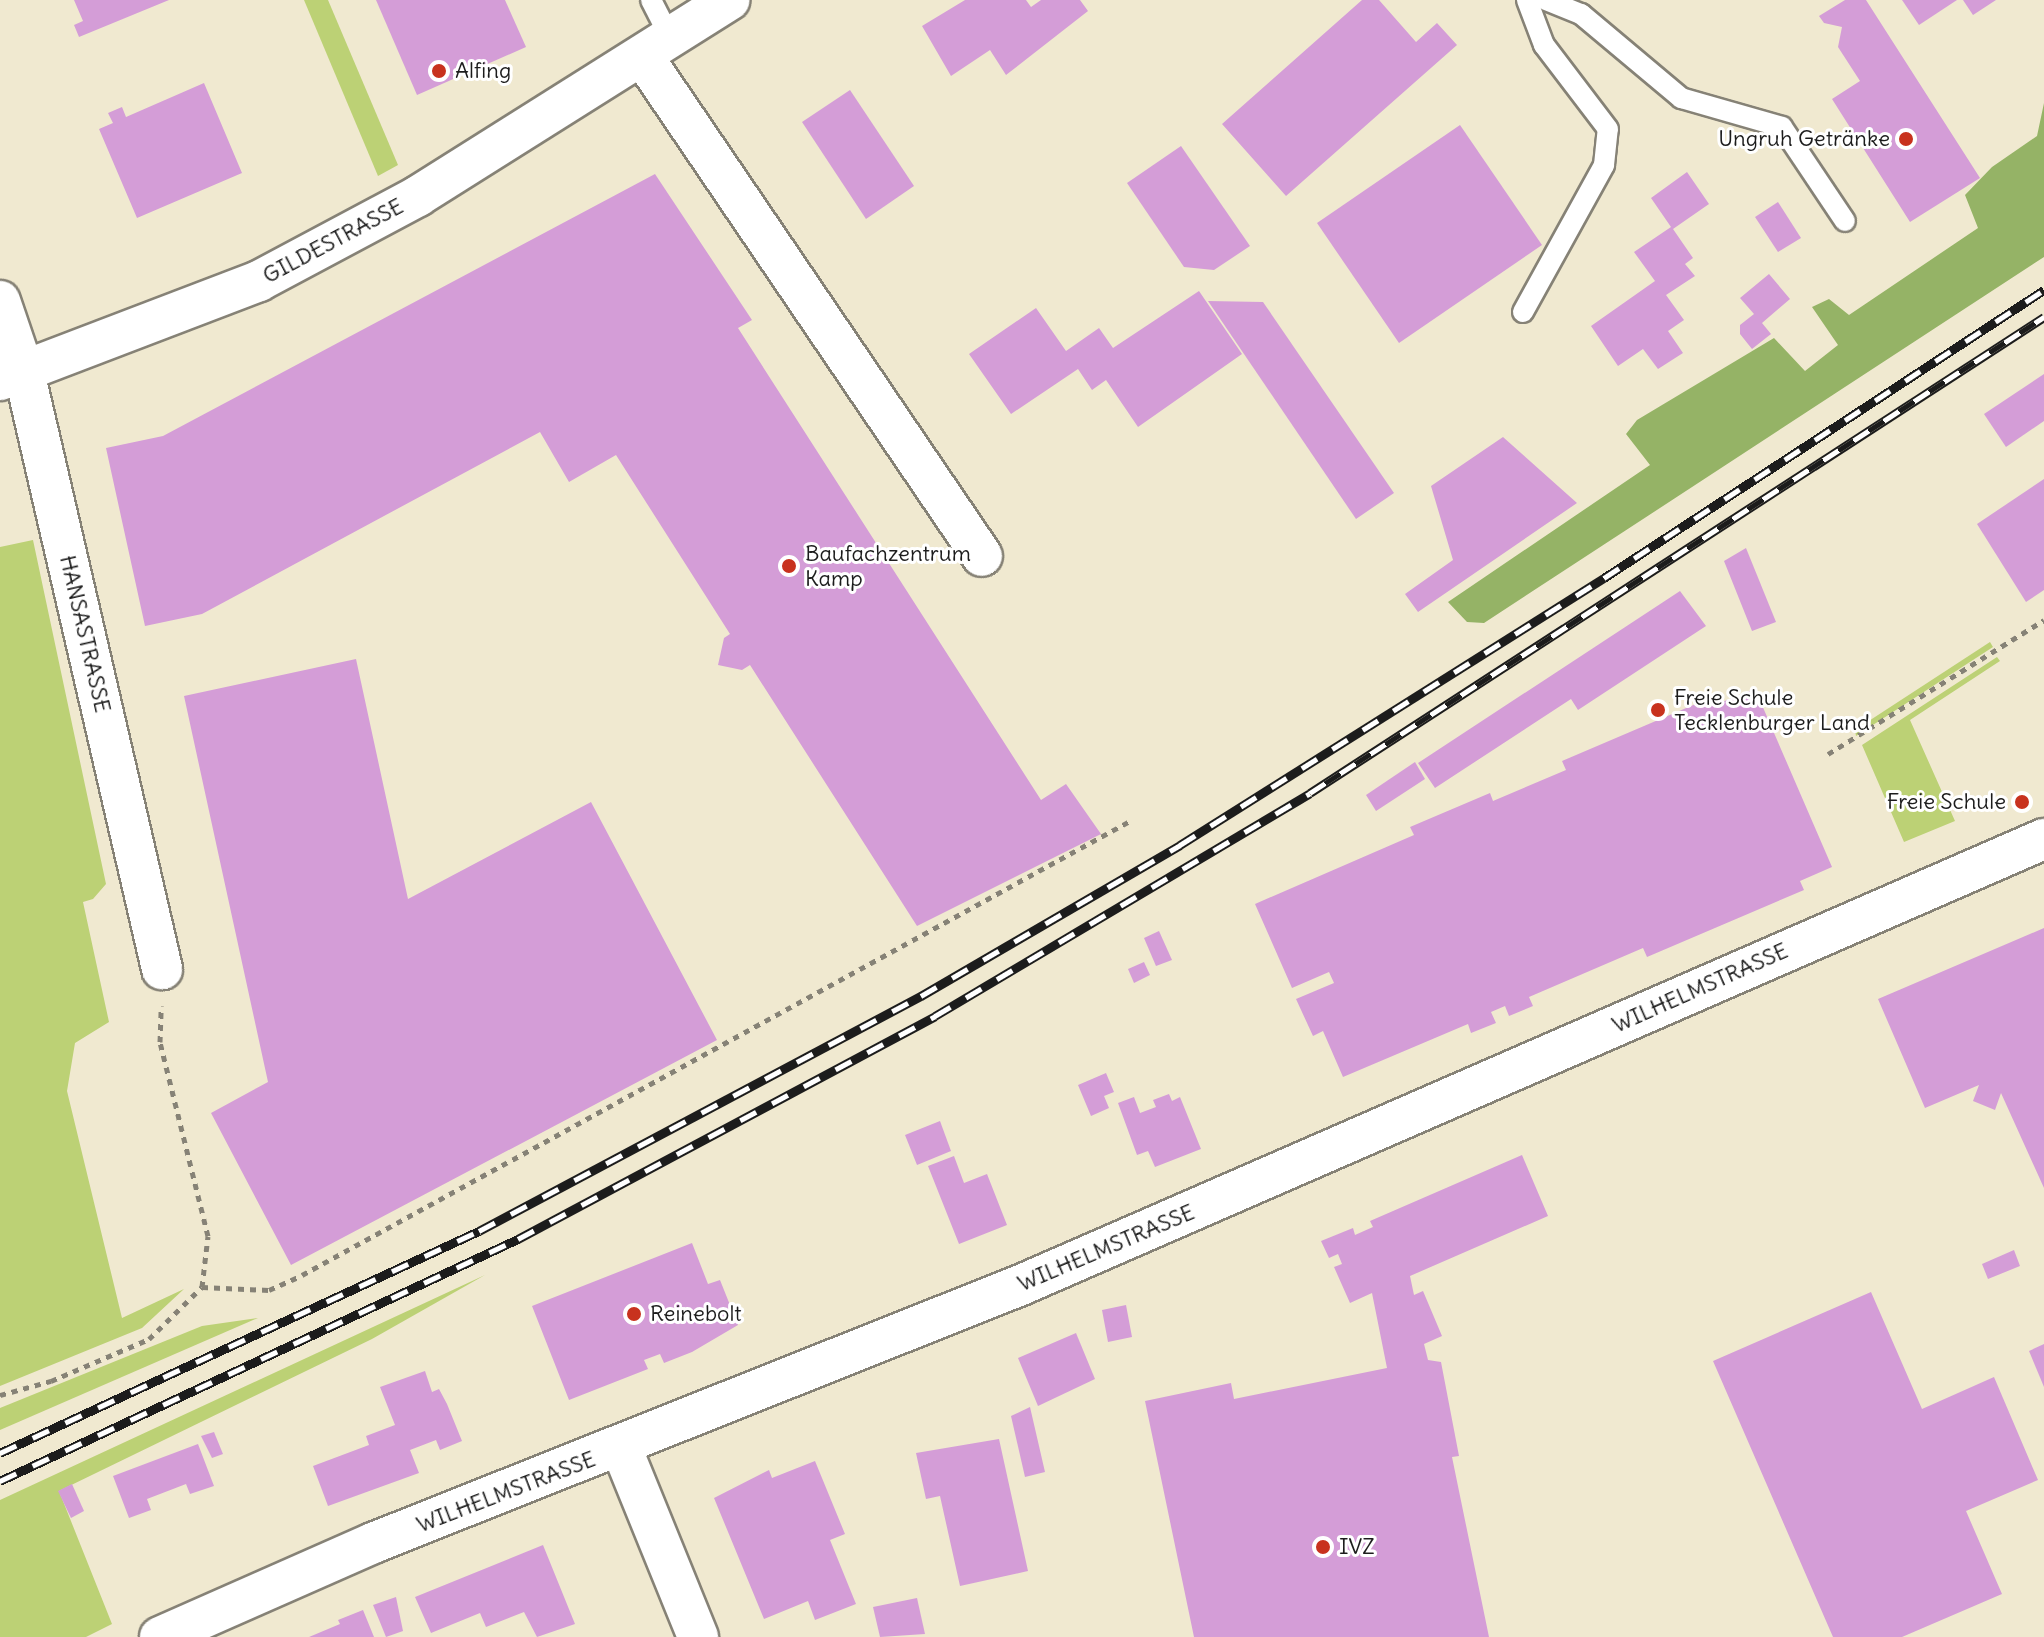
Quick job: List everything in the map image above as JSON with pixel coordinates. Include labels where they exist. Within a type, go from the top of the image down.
[{"type":"street","name":"GILDESTRASSE","points":[[12,376],[259,281],[418,196],[729,0]]},
{"type":"street","points":[[657,48],[982,556]]},
{"type":"street","name":"HANSASTRASSE","points":[[0,301],[12,376],[162,969]]},
{"type":"street","name":"WILHELMSTRASSE","points":[[160,1637],[318,1565],[621,1447],[1035,1279],[2044,839]]},
{"type":"street","points":[[621,1447],[698,1637]]},
{"type":"lane","points":[[651,0],[657,48]]},
{"type":"lane","points":[[1523,312],[1604,165],[1608,129],[1544,45],[1527,0]]},
{"type":"lane","points":[[1546,0],[1581,14],[1681,98],[1782,127],[1845,221]]},
{"type":"path","points":[[1828,754],[2044,620]]},
{"type":"path","points":[[202,1287],[269,1290],[302,1275],[1130,821]]},
{"type":"path","points":[[0,1395],[51,1381],[149,1339],[202,1287],[208,1236],[160,1042],[162,969]]},
{"type":"green space","points":[[304,0],[328,0],[398,165],[378,176]]},
{"type":"green space","points":[[2044,103],[2044,257],[1484,623],[1467,622],[1448,602],[1650,465],[1626,434],[1637,420],[1774,338],[1805,371],[1838,345],[1812,307],[1829,299],[1849,315],[1978,228],[1965,195],[1992,167],[2037,136]]},
{"type":"green space","points":[[33,540],[106,884],[93,899],[83,902],[109,1022],[75,1043],[67,1091],[122,1318],[184,1289],[142,1328],[0,1386],[0,547]]},
{"type":"green space","points":[[1990,642],[1993,647],[1856,736],[1855,730]]},
{"type":"green space","points":[[1997,657],[2000,661],[1910,720],[1955,821],[1904,842],[1862,745]]},
{"type":"green space","points":[[485,1275],[372,1339],[59,1491],[112,1624],[86,1637],[0,1637],[0,1500]]},
{"type":"green space","points":[[258,1318],[0,1430],[0,1408],[202,1326]]},
{"type":"building","points":[[74,0],[169,0],[79,37],[74,25],[83,21]]},
{"type":"building","name":"Alfing","points":[[376,0],[505,0],[526,47],[417,95]]},
{"type":"building","points":[[965,0],[1026,0],[1031,7],[1041,0],[1080,0],[1088,11],[1006,75],[990,50],[951,76],[922,26]]},
{"type":"building","points":[[1362,0],[1379,0],[1416,42],[1437,23],[1457,45],[1286,196],[1222,124]]},
{"type":"building","name":"Ungruh Getränke","points":[[1845,0],[1866,0],[1980,178],[1910,222],[1832,99],[1860,81],[1838,47],[1842,27],[1824,23],[1819,16]]},
{"type":"building","points":[[1902,0],[1957,0],[1919,25]]},
{"type":"building","points":[[1963,0],[1996,0],[1973,15]]},
{"type":"building","points":[[204,83],[242,173],[137,218],[99,129],[113,123],[108,113],[122,107],[126,117]]},
{"type":"building","points":[[850,90],[914,186],[866,219],[802,122]]},
{"type":"building","points":[[1460,125],[1542,245],[1399,343],[1317,223]]},
{"type":"building","points":[[1181,146],[1250,246],[1214,270],[1184,267],[1127,183]]},
{"type":"building","points":[[1687,172],[1709,204],[1673,229],[1693,258],[1685,264],[1695,276],[1666,295],[1684,320],[1668,331],[1683,353],[1658,369],[1643,349],[1618,366],[1591,326],[1655,281],[1634,252],[1671,227],[1651,198]]},
{"type":"building","name":"Baufachzentrum Kamp","points":[[655,174],[752,320],[738,328],[1041,800],[1066,784],[1101,834],[917,926],[750,665],[742,670],[718,665],[724,638],[730,634],[616,455],[569,482],[540,432],[202,614],[145,626],[106,448],[163,436]]},
{"type":"building","points":[[1778,202],[1801,238],[1778,252],[1755,217]]},
{"type":"building","points":[[1769,274],[1790,299],[1762,323],[1771,334],[1752,349],[1740,334],[1740,325],[1754,314],[1740,298]]},
{"type":"building","points":[[1199,291],[1242,354],[1138,427],[1106,380],[1092,390],[1078,369],[1011,414],[969,354],[1036,308],[1066,351],[1099,328],[1113,348]]},
{"type":"building","points":[[1208,301],[1263,302],[1394,493],[1356,519]]},
{"type":"building","points":[[2044,374],[2044,421],[2006,447],[1984,414]]},
{"type":"building","points":[[1503,437],[1577,503],[1418,612],[1405,594],[1453,560],[1431,486]]},
{"type":"building","points":[[2044,479],[2044,590],[2026,602],[1977,524]]},
{"type":"building","points":[[1746,548],[1776,622],[1752,631],[1724,561]]},
{"type":"building","points":[[1680,591],[1706,626],[1578,710],[1571,699],[1435,788],[1418,763]]},
{"type":"building","points":[[356,659],[408,899],[591,802],[717,1040],[291,1265],[211,1113],[268,1082],[184,696]]},
{"type":"building","points":[[1755,689],[1832,867],[1800,881],[1804,890],[1647,957],[1643,948],[1529,997],[1533,1006],[1509,1016],[1505,1006],[1491,1012],[1496,1023],[1471,1033],[1468,1024],[1343,1077],[1323,1031],[1313,1036],[1296,999],[1334,983],[1329,972],[1292,988],[1255,904],[1414,835],[1410,827],[1490,793],[1493,801],[1566,770],[1562,761],[1719,694],[1722,702]]},
{"type":"building","points":[[1415,762],[1425,779],[1376,811],[1366,795]]},
{"type":"building","points":[[2044,928],[2044,1188],[2001,1093],[1995,1110],[1973,1101],[1979,1085],[1925,1108],[1878,999]]},
{"type":"building","points":[[1159,931],[1172,960],[1156,966],[1144,938]]},
{"type":"building","points":[[1144,962],[1150,975],[1134,983],[1128,969]]},
{"type":"building","points":[[1106,1073],[1114,1092],[1104,1096],[1109,1108],[1091,1116],[1078,1085]]},
{"type":"building","points":[[1169,1094],[1172,1101],[1180,1097],[1201,1149],[1155,1167],[1148,1151],[1137,1155],[1118,1103],[1134,1097],[1140,1113],[1156,1107],[1153,1100]]},
{"type":"building","points":[[940,1121],[951,1151],[917,1165],[905,1135]]},
{"type":"building","name":"IVZ","points":[[1522,1155],[1548,1216],[1410,1276],[1414,1295],[1423,1291],[1442,1336],[1424,1344],[1428,1360],[1441,1362],[1459,1456],[1452,1457],[1489,1637],[1194,1637],[1145,1401],[1231,1383],[1234,1399],[1387,1368],[1372,1293],[1350,1303],[1334,1267],[1342,1264],[1338,1254],[1329,1258],[1321,1241],[1353,1228],[1355,1235],[1373,1227],[1370,1221]]},
{"type":"building","points":[[954,1156],[964,1183],[987,1174],[1007,1225],[959,1244],[928,1166]]},
{"type":"building","name":"Reinebolt","points":[[692,1243],[708,1284],[720,1280],[738,1325],[692,1352],[664,1363],[660,1354],[644,1360],[648,1369],[569,1400],[532,1306]]},
{"type":"building","points":[[2014,1250],[2020,1266],[1988,1279],[1982,1264]]},
{"type":"building","points":[[1871,1292],[1922,1409],[1994,1377],[2038,1480],[1966,1511],[2002,1594],[1902,1637],[1833,1637],[1713,1361]]},
{"type":"building","points":[[1126,1305],[1132,1337],[1108,1342],[1102,1310]]},
{"type":"building","points":[[1076,1333],[1095,1379],[1038,1406],[1018,1358]]},
{"type":"building","points":[[2044,1344],[2044,1387],[2029,1351]]},
{"type":"building","points":[[425,1371],[432,1392],[439,1389],[447,1404],[462,1441],[440,1450],[436,1440],[410,1450],[419,1473],[328,1506],[313,1466],[369,1445],[366,1436],[395,1425],[380,1387]]},
{"type":"building","points":[[1030,1407],[1045,1472],[1025,1477],[1011,1416]]},
{"type":"building","points":[[214,1432],[223,1454],[212,1458],[201,1436]]},
{"type":"building","points":[[999,1439],[1028,1571],[960,1586],[940,1496],[926,1499],[916,1453]]},
{"type":"building","points":[[198,1444],[214,1486],[190,1494],[186,1484],[147,1499],[151,1510],[129,1518],[113,1476]]},
{"type":"building","points":[[815,1461],[845,1534],[830,1540],[856,1604],[815,1620],[808,1601],[764,1619],[714,1498],[769,1470],[772,1478]]},
{"type":"building","points":[[72,1484],[84,1511],[71,1518],[58,1491]]},
{"type":"building","points":[[543,1545],[575,1624],[537,1637],[524,1612],[486,1627],[480,1613],[431,1633],[415,1597]]},
{"type":"building","points":[[396,1597],[403,1631],[386,1637],[373,1605]]},
{"type":"building","points":[[917,1598],[925,1634],[880,1637],[873,1607]]},
{"type":"building","points":[[363,1610],[374,1637],[309,1637],[340,1624],[338,1620]]},
{"type":"railway","points":[[0,1453],[479,1231],[921,996],[1180,845],[1604,578],[2044,290]]},
{"type":"railway","points":[[0,1481],[518,1239],[935,1016],[1310,793],[2044,317]]},
{"type":"place","name":"Alfing","points":[[439,71]]},
{"type":"place","name":"Ungruh Getränke","points":[[1906,139]]},
{"type":"place","name":"Baufachzentrum Kamp","points":[[789,566]]},
{"type":"place","name":"Freie Schule Tecklenburger Land","points":[[1658,710]]},
{"type":"place","name":"Freie Schule","points":[[2022,802]]},
{"type":"place","name":"Reinebolt","points":[[634,1314]]},
{"type":"place","name":"IVZ","points":[[1323,1547]]}]
